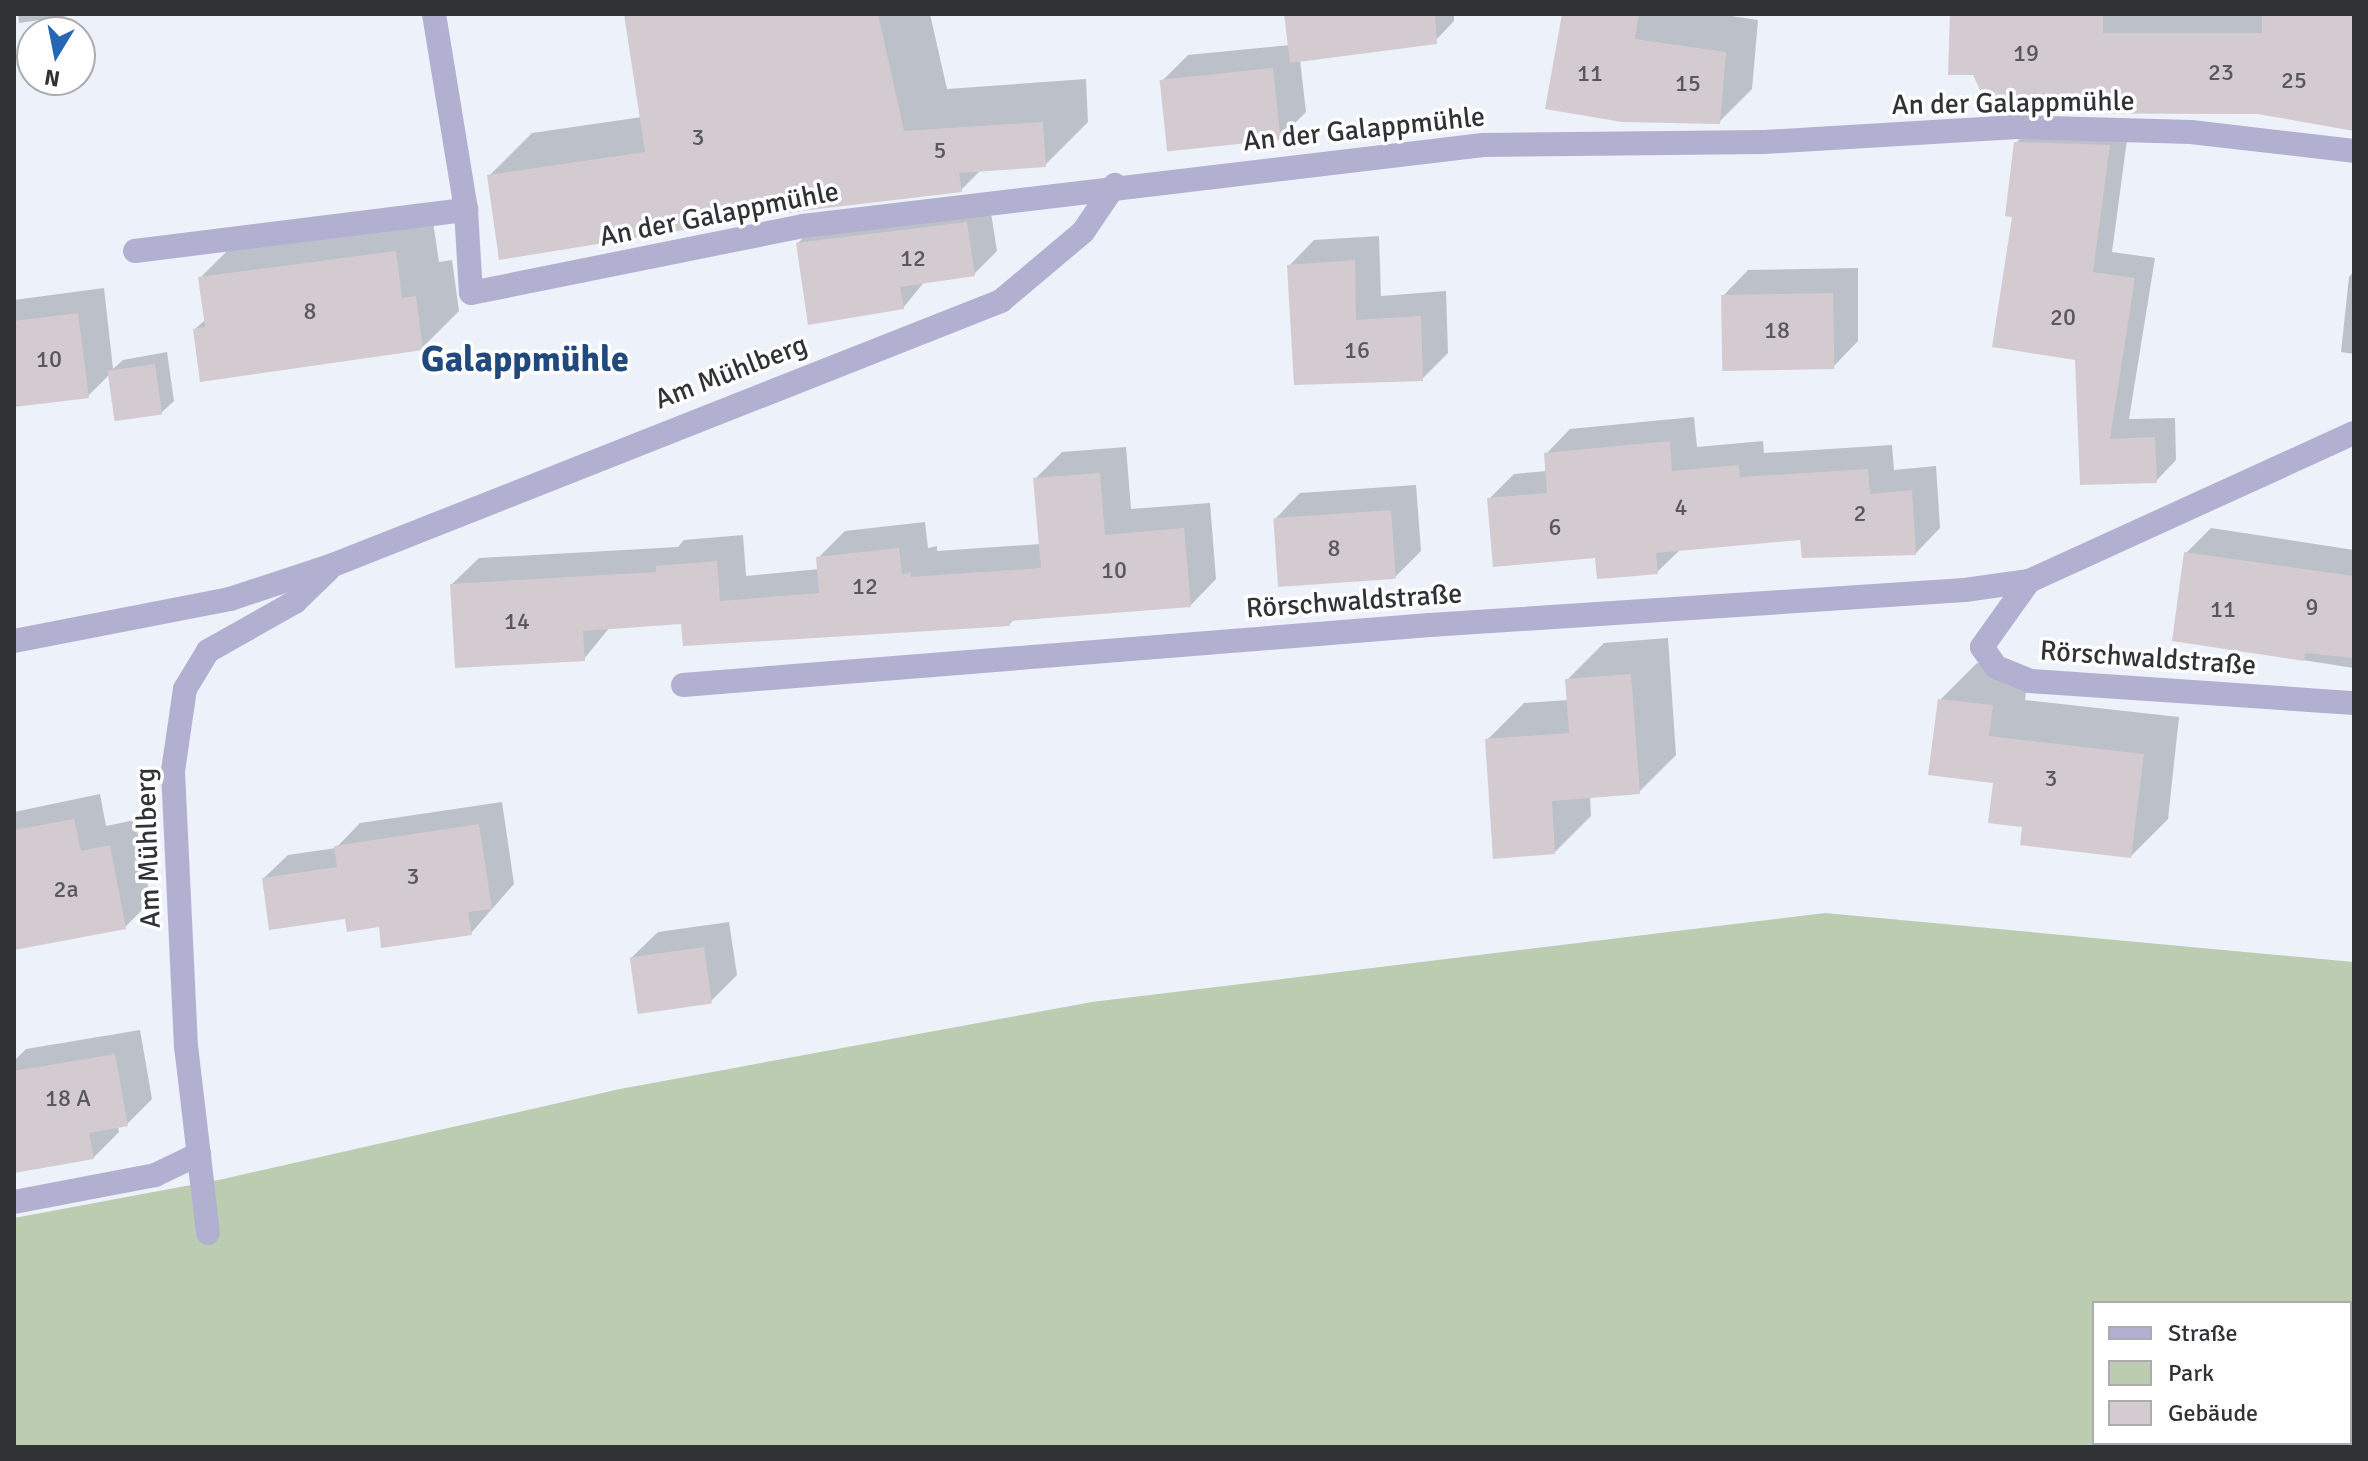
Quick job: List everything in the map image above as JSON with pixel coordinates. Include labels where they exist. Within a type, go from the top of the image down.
[{"type":"street","name":"An der Galappmühle","points":[[434,14],[466,210],[471,293],[803,226],[1115,185],[1483,145],[1764,142],[2013,127],[2191,132],[2354,151]]},
{"type":"street","name":"Am Mühlberg","points":[[14,641],[230,599],[333,565],[1001,301],[1083,232],[1115,185]]},
{"type":"street","points":[[135,251],[466,210]]},
{"type":"street","name":"Rörschwaldstraße","points":[[683,685],[1430,625],[1965,590],[2029,581],[2354,433]]},
{"type":"street","name":"Am Mühlberg","points":[[208,1233],[186,1047],[173,771],[185,689],[208,651],[295,602],[333,565]]},
{"type":"street","name":"Rörschwaldstraße","points":[[2029,581],[1982,647],[1996,667],[2030,681],[2354,703]]},
{"type":"street","points":[[14,1202],[155,1175],[199,1154]]},
{"type":"green space","points":[[1825,913],[2354,962],[2354,1447],[14,1447],[14,1218],[223,1179],[620,1089],[1092,1002]]},
{"type":"building","points":[[624,14],[878,14],[904,131],[1043,122],[1046,167],[959,173],[962,192],[801,211],[499,260],[487,175],[645,152]]},
{"type":"building","points":[[1284,14],[1435,14],[1437,44],[1290,63]]},
{"type":"building","points":[[1562,14],[1639,14],[1635,39],[1726,52],[1720,124],[1622,122],[1545,109]]},
{"type":"building","points":[[1950,14],[2103,14],[2103,33],[2262,33],[2262,14],[2354,14],[2354,131],[2258,114],[1991,113],[1973,75],[1948,75]]},
{"type":"building","points":[[1273,68],[1281,140],[1167,152],[1160,80]]},
{"type":"building","points":[[2014,142],[2110,145],[2093,272],[2135,278],[2110,439],[2155,437],[2157,483],[2080,485],[2075,360],[1992,347],[2012,217],[2005,216]]},
{"type":"building","points":[[967,222],[975,276],[900,287],[904,309],[808,325],[796,243]]},
{"type":"building","points":[[396,251],[402,298],[416,296],[423,350],[200,382],[193,329],[205,327],[198,277]]},
{"type":"building","points":[[1355,260],[1356,320],[1421,316],[1423,381],[1294,385],[1287,265]]},
{"type":"building","points":[[1833,293],[1834,369],[1722,371],[1721,295]]},
{"type":"building","points":[[78,313],[89,398],[14,407],[14,321]]},
{"type":"building","points":[[155,364],[162,415],[115,421],[107,371]]},
{"type":"building","points":[[1670,441],[1672,471],[1739,465],[1740,477],[1868,469],[1870,494],[1912,490],[1916,555],[1802,558],[1800,540],[1656,553],[1658,574],[1624,577],[1597,579],[1595,558],[1493,567],[1487,498],[1547,493],[1544,453]]},
{"type":"building","points":[[1100,473],[1105,535],[1184,528],[1191,607],[1010,621],[1010,626],[683,646],[681,624],[583,631],[585,661],[455,668],[450,584],[656,572],[656,566],[717,561],[720,601],[819,593],[816,557],[899,548],[902,574],[911,572],[911,577],[1041,568],[1033,478]]},
{"type":"building","points":[[1391,510],[1396,579],[1278,587],[1273,518]]},
{"type":"building","points":[[2184,552],[2354,576],[2354,658],[2305,653],[2304,661],[2172,641]]},
{"type":"building","points":[[1631,674],[1640,794],[1552,801],[1555,854],[1493,859],[1485,739],[1569,733],[1565,679]]},
{"type":"building","points":[[1938,699],[1993,705],[1989,736],[2144,754],[2131,858],[2020,845],[2022,827],[1988,823],[1993,783],[1928,775]]},
{"type":"building","points":[[74,819],[81,851],[110,845],[126,929],[14,950],[14,830]]},
{"type":"building","points":[[479,824],[492,909],[468,912],[472,935],[381,948],[379,927],[347,932],[345,919],[269,930],[262,878],[337,867],[334,846]]},
{"type":"building","points":[[704,947],[712,1003],[638,1014],[630,957]]},
{"type":"building","points":[[115,1054],[128,1126],[89,1133],[94,1159],[14,1173],[14,1071]]},
{"type":"district","name":"Galappmühle","points":[[525,360]]}]
